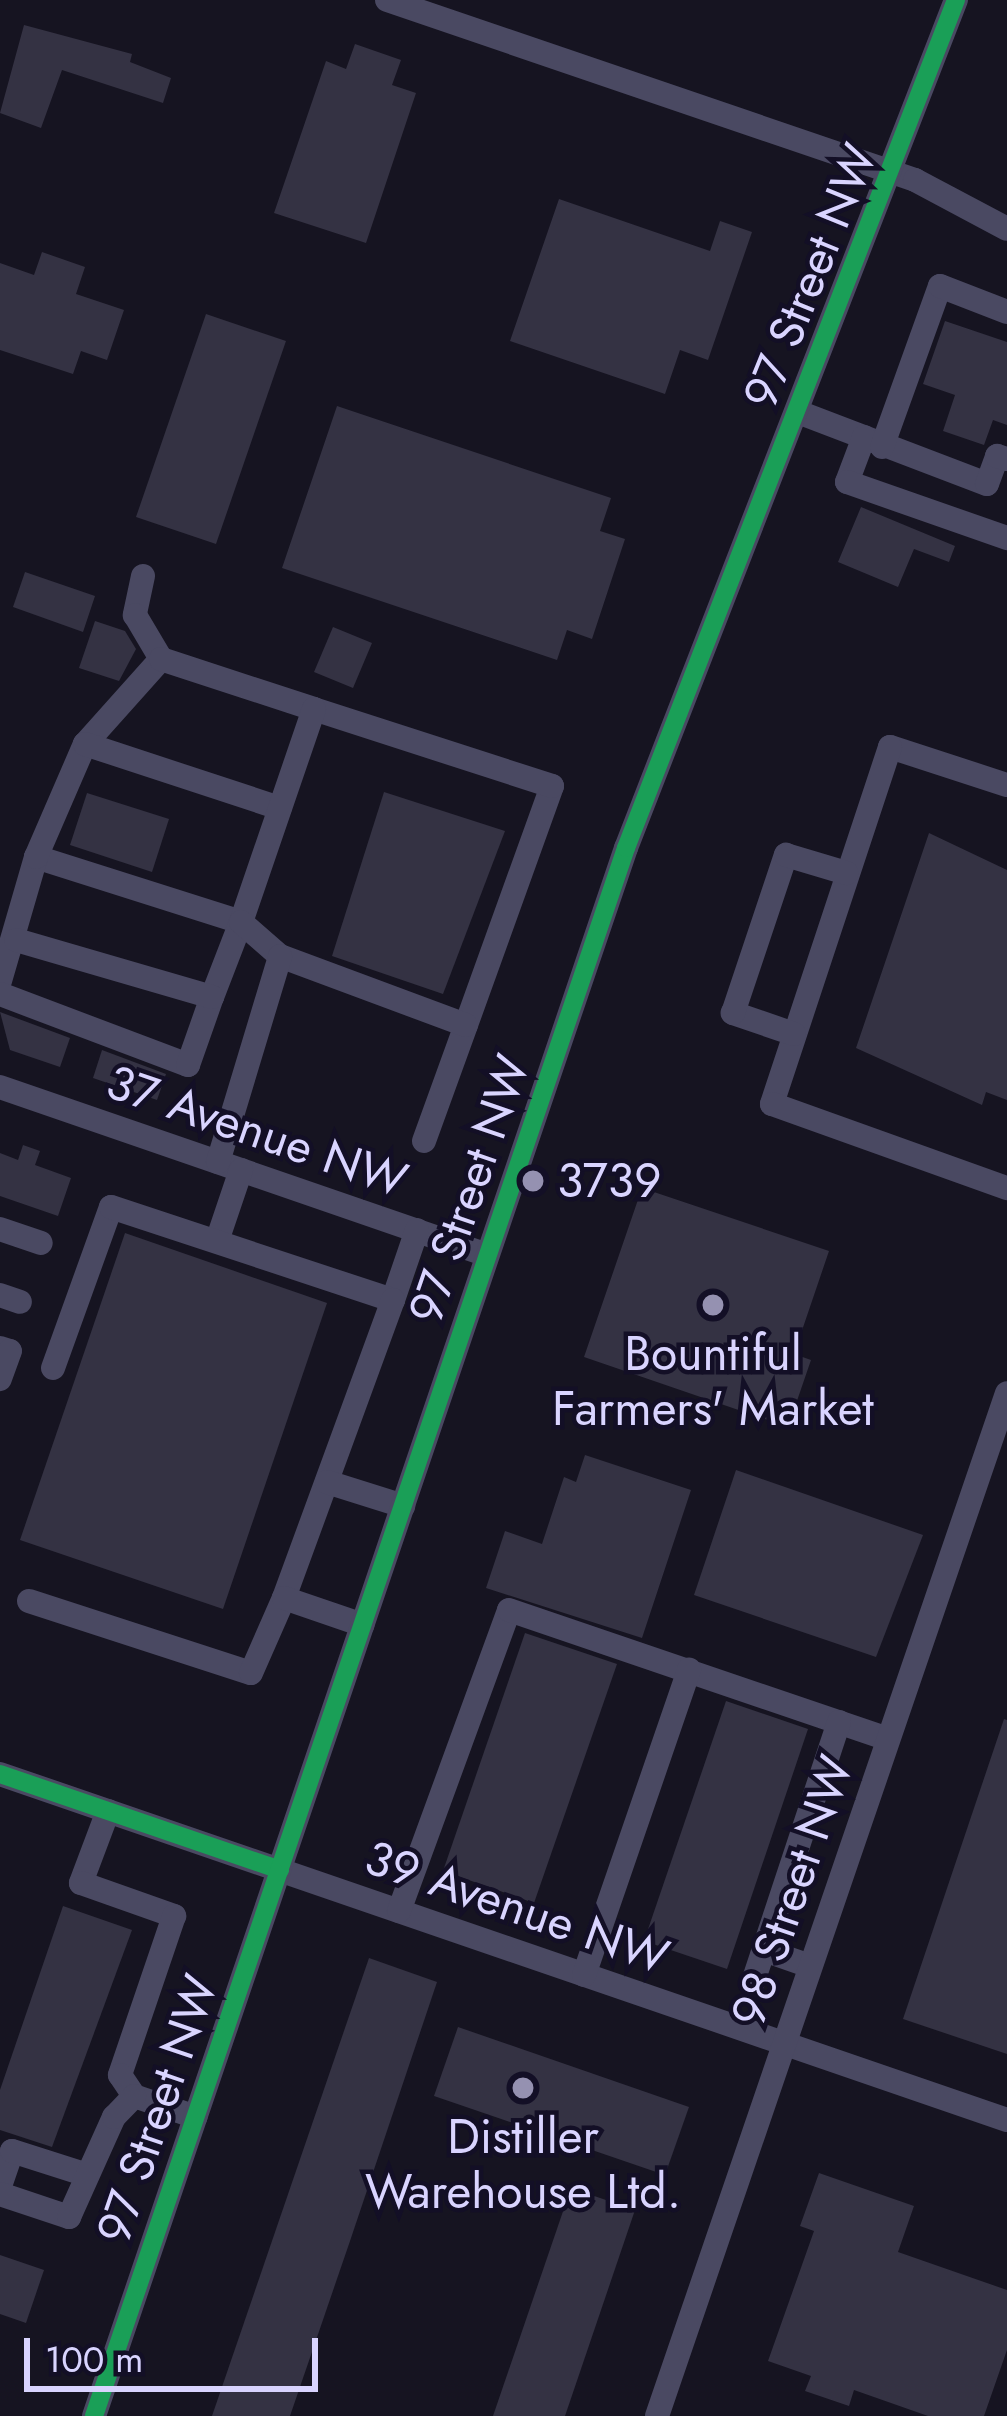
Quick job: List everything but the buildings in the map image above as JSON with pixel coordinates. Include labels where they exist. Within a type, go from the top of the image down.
[{"type":"street","points":[[387,0],[895,173],[1007,229]]},
{"type":"street","name":"97 Street NW","points":[[94,2416],[626,848],[895,173],[956,0]]},
{"type":"street","points":[[1007,312],[940,286],[873,442],[848,482],[1007,538]]},
{"type":"street","points":[[798,412],[997,487],[997,456],[1007,459]]},
{"type":"street","points":[[143,577],[135,615],[161,659],[552,786],[424,1142]]},
{"type":"street","points":[[0,981],[16,940],[36,857],[85,744],[161,659]]},
{"type":"street","points":[[0,994],[188,1065],[314,709]]},
{"type":"street","points":[[85,744],[280,808]]},
{"type":"street","points":[[1007,785],[890,746],[772,1104],[1007,1188]]},
{"type":"street","points":[[794,1034],[734,1013],[786,855],[847,873]]},
{"type":"street","points":[[36,857],[241,922],[280,956],[466,1025]]},
{"type":"street","points":[[16,940],[212,997]]},
{"type":"street","points":[[217,1241],[280,956]]},
{"type":"street","name":"37 Avenue NW","points":[[0,1087],[488,1255]]},
{"type":"street","points":[[53,1368],[111,1207],[393,1300]]},
{"type":"street","points":[[0,1229],[41,1243]]},
{"type":"street","points":[[29,1601],[251,1673],[284,1598],[417,1230]]},
{"type":"street","points":[[0,1348],[10,1351],[0,1379]]},
{"type":"street","name":"98 Street NW","points":[[657,2416],[1007,1393]]},
{"type":"street","points":[[327,1482],[403,1506]]},
{"type":"street","points":[[284,1598],[363,1624]]},
{"type":"street","points":[[399,1911],[503,1613],[689,1670],[888,1739]]},
{"type":"street","points":[[584,1975],[689,1670]]},
{"type":"street","points":[[752,1985],[839,1722]]},
{"type":"street","name":"39 Avenue NW","points":[[0,1774],[1007,2120]]},
{"type":"street","points":[[108,1811],[81,1882],[174,1916],[121,2075],[134,2096],[196,2117]]},
{"type":"street","points":[[764,1950],[810,1966]]},
{"type":"street","points":[[87,2175],[12,2151],[0,2190],[69,2217],[87,2175],[134,2096]]},
{"type":"cycle path","points":[[94,2416],[626,848],[956,0]]},
{"type":"cycle path","points":[[0,1774],[280,1870]]},
{"type":"place","name":"3739","points":[[533,1181]]},
{"type":"place","name":"Bountiful Farmers' Market","points":[[713,1305]]},
{"type":"place","name":"Distiller Warehouse Ltd.","points":[[523,2088]]}]
